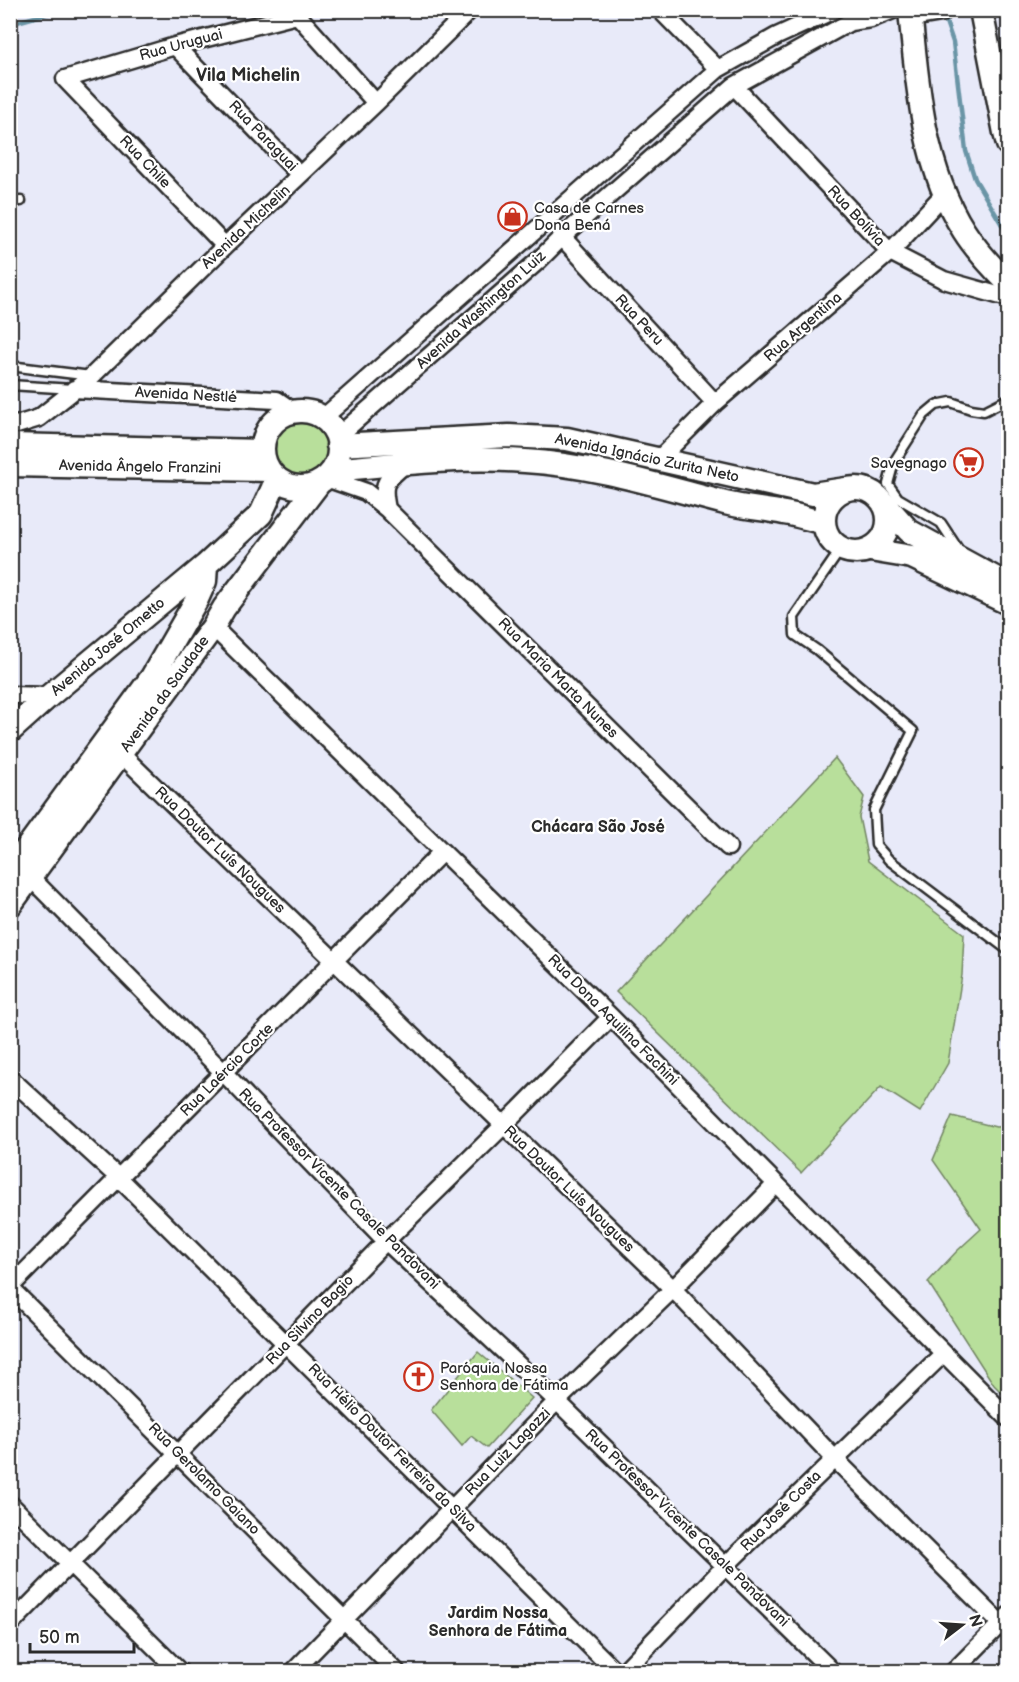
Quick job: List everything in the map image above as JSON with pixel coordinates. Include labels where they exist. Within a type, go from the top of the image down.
[{"type":"main road","points":[[981,10],[1008,144]]},
{"type":"main road","points":[[922,11],[915,66],[928,142],[944,194],[964,231],[991,266],[1008,283]]},
{"type":"main road","points":[[293,411],[314,413],[323,418],[333,429],[338,441],[338,458],[326,477],[308,487],[287,484],[269,467],[263,440],[267,430],[274,421],[293,411]]},
{"type":"main road","name":"Avenida Ignácio Zurita Neto","points":[[338,441],[509,436],[567,439],[813,494],[846,489]]},
{"type":"main road","name":"Avenida Ângelo Franzini","points":[[10,445],[269,467]]},
{"type":"main road","name":"Avenida Ignácio Zurita Neto","points":[[326,477],[406,463],[525,460],[581,467],[653,483],[728,504],[786,513],[824,523]]},
{"type":"main road","name":"Avenida Ângelo Franzini","points":[[10,465],[269,467]]},
{"type":"main road","name":"Avenida da Saudade","points":[[10,905],[21,874],[152,677],[203,582],[261,514],[269,467]]},
{"type":"main road","name":"Avenida da Saudade","points":[[21,874],[121,754],[219,618],[326,477]]},
{"type":"main road","points":[[884,503],[888,513],[888,524],[879,544],[870,550],[851,552],[841,549],[832,542],[824,523],[829,502],[846,489],[867,490],[877,495],[909,531],[1008,585]]},
{"type":"main road","points":[[870,550],[912,557],[1008,603]]},
{"type":"main road","points":[[203,582],[219,618]]},
{"type":"main road","name":"Avenida José Ometto","points":[[10,731],[49,696],[203,582]]},
{"type":"street","name":"Avenida Michelin","points":[[10,427],[39,418],[92,376],[470,10]]},
{"type":"street","points":[[660,10],[718,69]]},
{"type":"street","name":"Avenida Washington Luiz","points":[[323,418],[718,69],[777,36],[834,10]]},
{"type":"street","name":"Avenida Washington Luiz","points":[[338,441],[562,237],[734,86],[850,21],[871,19],[892,10]]},
{"type":"street","points":[[296,13],[376,103]]},
{"type":"street","name":"Rua Uruguai","points":[[65,79],[296,13]]},
{"type":"street","name":"Rua Paraguai","points":[[176,46],[300,175]]},
{"type":"street","name":"Rua Chile","points":[[65,79],[225,246]]},
{"type":"street","name":"Rua Bolívia","points":[[734,86],[890,252],[944,280],[1008,298]]},
{"type":"street","name":"Rua Argentina","points":[[659,459],[715,402],[890,252],[944,194]]},
{"type":"street","name":"Rua Peru","points":[[562,237],[715,402]]},
{"type":"street","name":"Avenida Nestlé","points":[[75,389],[277,400],[293,411]]},
{"type":"street","points":[[387,509],[383,490],[386,482],[406,463]]},
{"type":"street","name":"Rua Maria Marta Nunes","points":[[326,477],[366,492],[387,509],[728,848]]},
{"type":"street","name":"Rua Dona Aquilina Fachini","points":[[219,618],[442,852],[610,1017],[1008,1418]]},
{"type":"street","points":[[10,694],[49,696]]},
{"type":"street","name":"Rua Doutor Luís Nougues","points":[[121,754],[673,1289],[834,1458],[1006,1623]]},
{"type":"street","name":"Rua Laércio Corte","points":[[10,1287],[442,852]]},
{"type":"street","name":"Rua Professor Vicente Casale Pandovani","points":[[21,874],[224,1073],[386,1241],[557,1401],[833,1671]]},
{"type":"street","name":"Rua Silvino Bagio","points":[[10,1625],[386,1241],[610,1017]]},
{"type":"street","name":"Rua Hélio Doutor Ferreira da Silva","points":[[10,1078],[119,1178],[616,1671]]},
{"type":"street","name":"Rua Luiz Lagazzi","points":[[294,1671],[557,1401],[673,1289],[776,1184]]},
{"type":"street","name":"Rua Gerolamo Gaiano","points":[[10,1287],[397,1671]]},
{"type":"street","name":"Rua José Costa","points":[[623,1671],[834,1458],[943,1354]]},
{"type":"street","points":[[10,1504],[180,1671]]},
{"type":"street","points":[[953,1671],[1006,1623]]},
{"type":"lane","points":[[10,201],[21,201]]},
{"type":"lane","points":[[10,366],[92,376]]},
{"type":"lane","points":[[10,385],[75,389]]},
{"type":"lane","points":[[963,561],[959,549],[941,523],[898,498],[888,484],[894,462],[924,416],[936,405],[951,402],[984,411],[1008,399]]},
{"type":"lane","points":[[841,549],[794,617],[795,635],[818,650],[913,731],[874,810],[876,844],[889,860],[1008,950]]},
{"type":"green space","points":[[301,423],[311,425],[320,431],[326,440],[328,450],[326,460],[320,469],[311,475],[301,477],[291,475],[282,469],[276,460],[274,450],[276,440],[282,431],[291,425]]},
{"type":"green space","points":[[835,758],[864,797],[859,817],[868,861],[964,934],[962,975],[948,1063],[920,1112],[881,1087],[801,1173],[616,992]]},
{"type":"green space","points":[[952,1116],[996,1127],[1008,1126],[1008,1399],[994,1385],[928,1282],[981,1229],[933,1160]]},
{"type":"green space","points":[[478,1352],[532,1398],[487,1448],[471,1436],[462,1446],[431,1410]]},
{"type":"waterway","points":[[10,24],[60,10]]},
{"type":"waterway","points":[[944,16],[953,42],[966,151],[975,179],[1008,235]]},
{"type":"place","name":"Casa de Carnes Dona Bená","points":[[513,217]]},
{"type":"place","name":"Savegnago","points":[[968,463]]},
{"type":"place","name":"Paróquia Nossa Senhora de Fátima","points":[[419,1377]]},
{"type":"district","name":"Vila Michelin","points":[[248,75]]},
{"type":"district","name":"Chácara São José","points":[[598,827]]},
{"type":"district","name":"Jardim Nossa Senhora de Fátima","points":[[498,1622]]}]
